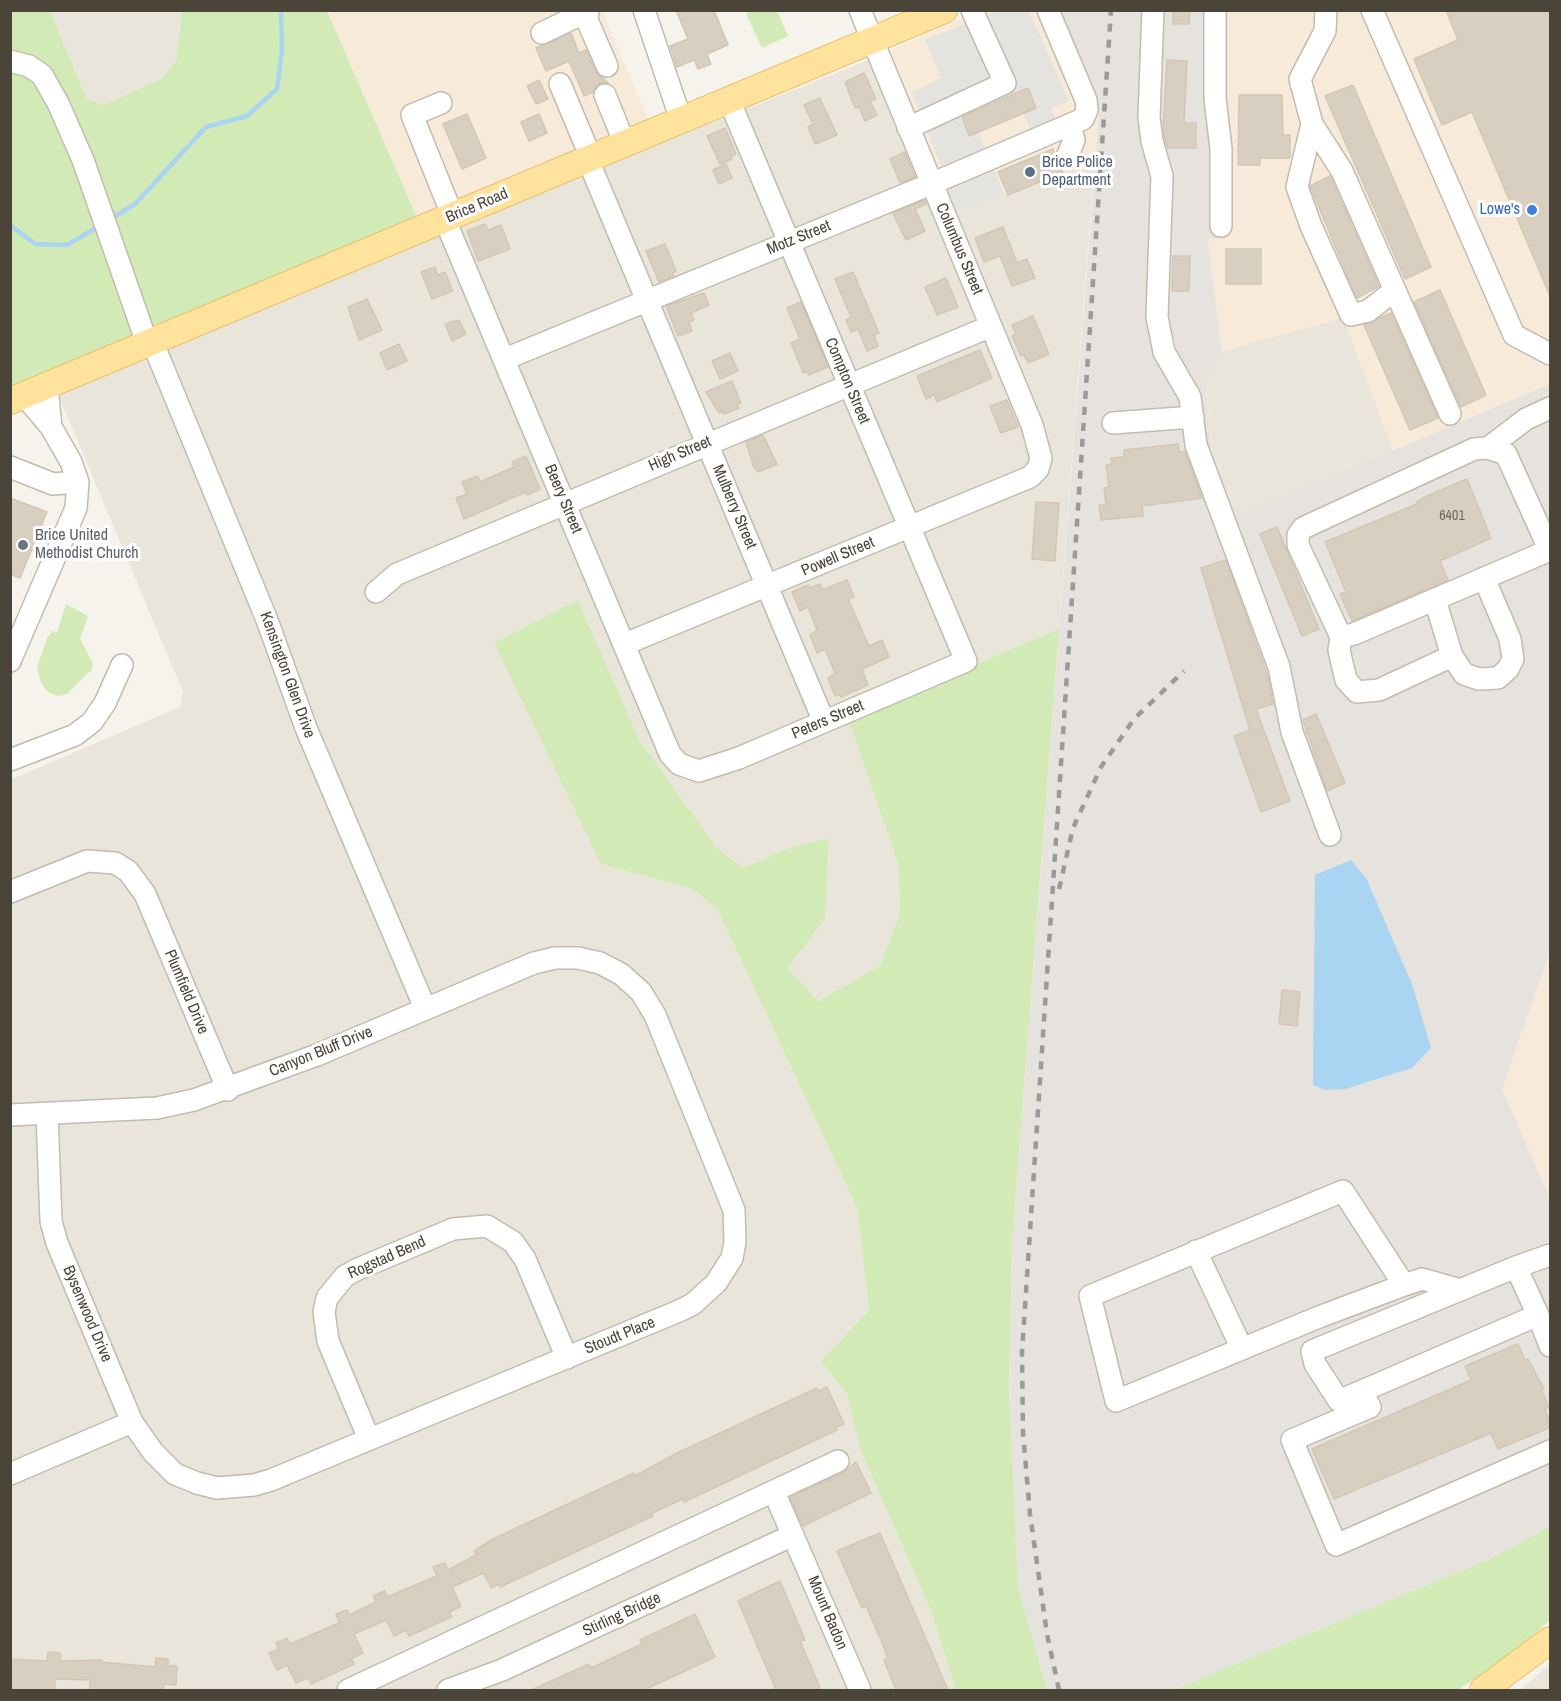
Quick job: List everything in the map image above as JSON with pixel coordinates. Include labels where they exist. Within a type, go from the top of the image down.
[{"type":"main road","name":"Brice Road","points":[[27,394],[944,10]]},
{"type":"main road","points":[[1483,1690],[1551,1640]]},
{"type":"street","points":[[542,33],[588,10],[587,20],[607,66]]},
{"type":"street","points":[[644,10],[681,120]]},
{"type":"street","name":"Columbus Street","points":[[860,10],[931,184],[975,283],[989,327],[1032,425],[1041,459]]},
{"type":"street","points":[[908,128],[1005,84],[972,10]]},
{"type":"street","name":"Motz Street","points":[[505,359],[931,184],[1070,126],[1083,118],[1087,110],[1086,100],[1048,10]]},
{"type":"street","points":[[1153,10],[1149,117],[1152,141],[1162,176],[1157,317],[1164,352],[1190,397],[1196,445],[1279,667],[1292,732],[1330,835]]},
{"type":"street","points":[[1215,10],[1215,98],[1221,149],[1221,226]]},
{"type":"street","points":[[1326,10],[1325,31],[1300,79],[1312,124],[1342,171],[1450,414]]},
{"type":"street","points":[[1372,10],[1514,335],[1551,354]]},
{"type":"street","name":"Kensington Glen Drive","points":[[10,61],[29,66],[42,75],[58,103],[83,160],[150,342],[267,620],[306,728],[425,1008]]},
{"type":"street","name":"Mulberry Street","points":[[560,84],[646,300],[824,722]]},
{"type":"street","points":[[605,95],[625,144]]},
{"type":"street","name":"Compton Street","points":[[729,100],[966,661]]},
{"type":"street","name":"Beery Street","points":[[441,103],[412,115],[449,218],[564,503],[670,754],[678,764],[689,770]]},
{"type":"street","points":[[1312,124],[1297,187],[1311,226],[1351,315],[1368,311],[1395,290]]},
{"type":"street","points":[[1067,157],[1074,140],[1070,126]]},
{"type":"street","name":"High Street","points":[[376,591],[397,574],[707,442],[989,327]]},
{"type":"street","points":[[10,661],[76,508],[78,482],[71,462],[51,427],[27,394]]},
{"type":"street","points":[[1488,448],[1526,419],[1551,408]]},
{"type":"street","points":[[1113,423],[1193,417]]},
{"type":"street","points":[[1341,637],[1354,634],[1550,551],[1506,454],[1488,448],[1474,449],[1303,528],[1298,535],[1298,545],[1341,637],[1339,650],[1346,680],[1357,692],[1379,690],[1452,656]]},
{"type":"street","name":"Powell Street","points":[[625,644],[1030,477],[1038,469],[1041,459]]},
{"type":"street","points":[[10,467],[53,483],[78,482]]},
{"type":"street","points":[[1435,600],[1452,656],[1464,674],[1479,678],[1498,678],[1508,669],[1513,659],[1510,639],[1484,578]]},
{"type":"street","name":"Peters Street","points":[[689,770],[710,769],[966,661]]},
{"type":"street","points":[[10,760],[75,735],[92,723],[105,703],[122,665]]},
{"type":"street","name":"Plumfield Drive","points":[[10,892],[80,864],[101,860],[116,863],[128,871],[145,894],[228,1090]]},
{"type":"street","name":"Canyon Bluff Drive","points":[[10,1115],[157,1108],[228,1090],[534,963],[555,958],[600,963],[621,974]]},
{"type":"street","name":"Stoudt Place","points":[[197,1484],[218,1488],[254,1485],[369,1439],[693,1304],[725,1271],[735,1242],[734,1210],[655,1015],[641,992],[621,974]]},
{"type":"street","name":"Bysenwood Drive","points":[[47,1114],[51,1221],[57,1243],[132,1422],[153,1452],[175,1474],[197,1484]]},
{"type":"street","points":[[1404,1285],[1343,1191],[1090,1296],[1116,1401],[1422,1279],[1461,1290]]},
{"type":"street","name":"Rogstad Bend","points":[[369,1439],[328,1341],[324,1312],[327,1298],[345,1276],[453,1229],[474,1225],[496,1230],[513,1242],[525,1259],[567,1358]]},
{"type":"street","points":[[1196,1251],[1242,1349]]},
{"type":"street","points":[[1538,1315],[1339,1401],[1315,1364],[1312,1351],[1551,1255]]},
{"type":"street","points":[[1521,1267],[1551,1346]]},
{"type":"street","points":[[1362,1391],[1370,1407],[1292,1440],[1336,1545],[1551,1451]]},
{"type":"street","points":[[10,1474],[132,1422]]},
{"type":"street","points":[[358,1688],[838,1461]]},
{"type":"street","name":"Mount Badon","points":[[774,1492],[860,1690]]},
{"type":"street","name":"Stirling Bridge","points":[[448,1690],[502,1670],[793,1535]]},
{"type":"shaded area","points":[[50,11],[182,11],[176,61],[161,79],[103,105],[87,99]]},
{"type":"shaded area","points":[[327,11],[602,11],[650,123],[418,220]]},
{"type":"shaded area","points":[[977,11],[1056,11],[1099,111],[1094,168],[1063,172],[1008,195],[1004,193],[952,214],[871,59]]},
{"type":"shaded area","points":[[996,11],[1029,11],[1069,101],[1051,108],[1055,121],[1031,132],[1023,113],[1036,107],[1028,88],[962,116],[969,135],[978,132],[985,149],[941,166],[912,92],[941,78],[925,40]]},
{"type":"shaded area","points":[[1056,11],[1221,11],[1224,239],[1208,239],[1222,351],[1206,383],[1212,459],[1235,517],[1550,384],[1550,951],[1502,1089],[1550,1199],[1550,1526],[1490,1559],[1173,1690],[1047,1690],[1018,1586],[1009,1404],[1012,1244],[1099,112]]},
{"type":"shaded area","points":[[1221,11],[1550,11],[1550,384],[1393,450],[1343,318],[1222,351],[1208,238],[1224,239]]},
{"type":"shaded area","points":[[871,59],[952,214],[1004,193],[1008,195],[1063,172],[1094,168],[1059,629],[848,718],[898,864],[900,913],[880,966],[818,1001],[788,968],[825,919],[829,838],[783,850],[744,868],[716,847],[639,739],[578,600],[601,864],[693,889],[718,911],[857,1208],[869,1310],[821,1361],[847,1394],[860,1449],[931,1611],[956,1690],[11,1690],[10,780],[180,707],[183,692],[55,387]]},
{"type":"shaded area","points":[[991,162],[1004,193],[952,214],[939,183]]},
{"type":"shaded area","points":[[1344,317],[1393,450],[1235,518],[1212,459],[1206,382],[1222,351]]},
{"type":"shaded area","points":[[1550,951],[1550,1199],[1502,1089]]},
{"type":"shaded area","points":[[1550,1664],[1550,1690],[1520,1690]]},
{"type":"green space","points":[[753,10],[777,11],[788,36],[762,48],[746,14]]},
{"type":"green space","points":[[11,11],[50,11],[87,99],[103,105],[161,79],[176,61],[182,11],[327,11],[418,220],[11,387]]},
{"type":"green space","points":[[578,600],[639,739],[716,847],[744,868],[783,850],[829,838],[825,919],[788,968],[818,1001],[880,966],[900,913],[898,864],[848,718],[1059,629],[1012,1244],[1009,1393],[1018,1586],[1047,1690],[956,1690],[931,1611],[860,1449],[847,1394],[821,1361],[869,1310],[857,1208],[718,911],[693,889],[601,864],[494,643]]},
{"type":"green space","points":[[66,604],[88,616],[80,639],[93,663],[92,669],[67,694],[58,696],[48,692],[41,683],[37,667],[47,639],[52,631],[57,632]]},
{"type":"green space","points":[[1550,1526],[1550,1620],[1512,1654],[1458,1690],[1173,1690],[1490,1559]]},
{"type":"water","points":[[1351,860],[1366,878],[1412,984],[1431,1048],[1412,1068],[1345,1089],[1325,1090],[1313,1085],[1315,875]]},
{"type":"building","points":[[676,10],[714,10],[728,45],[707,54],[711,64],[698,69],[694,60],[677,67],[670,46],[688,39]]},
{"type":"building","points":[[1173,10],[1190,10],[1189,24],[1173,24]]},
{"type":"building","name":"Lowe's","points":[[1446,10],[1551,10],[1550,296],[1472,112],[1442,125],[1414,59],[1458,40]]},
{"type":"building","points":[[571,33],[579,53],[586,50],[596,72],[608,83],[600,83],[593,92],[584,96],[569,61],[546,71],[536,48]]},
{"type":"building","points":[[1167,60],[1187,61],[1184,123],[1196,123],[1196,148],[1167,148],[1163,130]]},
{"type":"building","points":[[864,73],[876,99],[870,101],[877,115],[865,121],[859,107],[855,108],[845,82]]},
{"type":"building","points":[[539,80],[548,99],[536,104],[527,86]]},
{"type":"building","points":[[1353,85],[1431,267],[1405,279],[1325,96]]},
{"type":"building","points":[[1028,88],[1036,108],[969,136],[962,117]]},
{"type":"building","points":[[1239,95],[1282,95],[1283,135],[1290,135],[1290,158],[1260,158],[1260,165],[1238,165]]},
{"type":"building","points":[[820,98],[837,135],[815,144],[808,127],[813,124],[804,105]]},
{"type":"building","points":[[467,114],[486,158],[462,169],[443,124]]},
{"type":"building","points":[[539,114],[547,133],[529,141],[521,122]]},
{"type":"building","points":[[725,128],[736,154],[731,156],[732,159],[720,164],[707,136]]},
{"type":"building","name":"Brice Police Department","points":[[1053,149],[1057,164],[1063,172],[1008,195],[998,172]]},
{"type":"building","points":[[905,152],[915,177],[900,183],[890,159]]},
{"type":"building","points":[[726,164],[732,178],[719,184],[713,170]]},
{"type":"building","points":[[1330,176],[1379,286],[1357,298],[1310,186]]},
{"type":"building","points":[[925,200],[926,204],[915,209],[925,231],[906,240],[893,213]]},
{"type":"building","points":[[485,224],[488,230],[501,225],[510,249],[478,261],[467,231]]},
{"type":"building","points":[[1003,227],[1017,263],[1027,259],[1035,278],[1012,286],[1000,256],[984,262],[975,238]]},
{"type":"building","points":[[665,244],[676,271],[672,273],[674,276],[659,282],[646,251]]},
{"type":"building","points":[[1226,249],[1261,249],[1261,284],[1226,284]]},
{"type":"building","points":[[1173,256],[1190,256],[1189,291],[1172,291]]},
{"type":"building","points":[[435,267],[438,275],[445,272],[453,291],[432,299],[421,272]]},
{"type":"building","points":[[853,272],[879,333],[874,335],[878,346],[867,351],[858,329],[851,332],[846,320],[851,317],[835,279]]},
{"type":"building","points":[[946,278],[958,307],[937,315],[925,287]]},
{"type":"building","points":[[1440,290],[1486,395],[1461,407],[1414,302]]},
{"type":"building","points":[[704,293],[709,305],[691,313],[694,320],[689,322],[692,331],[678,336],[666,306]]},
{"type":"building","points":[[367,299],[382,330],[359,340],[348,307]]},
{"type":"building","points":[[801,302],[828,367],[809,375],[807,371],[803,373],[791,343],[800,339],[787,308]]},
{"type":"building","points":[[1391,313],[1438,418],[1410,430],[1364,325]]},
{"type":"building","points":[[1033,316],[1049,354],[1028,363],[1024,355],[1021,356],[1012,336],[1016,334],[1012,325]]},
{"type":"building","points":[[459,320],[466,334],[452,341],[445,324]]},
{"type":"building","points":[[399,344],[407,361],[387,370],[380,353]]},
{"type":"building","points":[[980,350],[992,378],[937,402],[934,395],[926,399],[917,376]]},
{"type":"building","points":[[730,353],[738,371],[720,379],[712,361]]},
{"type":"building","points":[[732,381],[741,403],[737,404],[739,408],[724,414],[723,411],[719,413],[706,392]]},
{"type":"building","points":[[1007,400],[1018,427],[1001,433],[990,406]]},
{"type":"building","points":[[763,435],[777,464],[758,472],[754,468],[746,442]]},
{"type":"building","points":[[1178,444],[1179,452],[1185,452],[1202,498],[1142,506],[1143,516],[1101,520],[1099,505],[1106,505],[1104,488],[1109,488],[1106,465],[1112,464],[1111,458],[1124,457],[1124,450]]},
{"type":"building","points":[[526,456],[540,489],[527,495],[526,492],[464,519],[456,498],[467,494],[462,482],[478,476],[480,482],[514,467],[512,462]]},
{"type":"building","points":[[1467,479],[1491,538],[1440,561],[1448,580],[1352,621],[1340,594],[1346,592],[1325,542],[1417,504],[1416,502],[1427,496]]},
{"type":"building","name":"Brice United Methodist Church","points":[[10,498],[47,512],[20,578],[10,574]]},
{"type":"building","points":[[1036,502],[1059,503],[1055,561],[1032,559]]},
{"type":"building","points":[[1277,527],[1319,629],[1302,636],[1260,534]]},
{"type":"building","points":[[1226,560],[1268,677],[1273,704],[1256,709],[1290,801],[1261,812],[1234,736],[1250,730],[1201,568]]},
{"type":"building","points":[[847,580],[854,597],[848,599],[869,646],[882,640],[889,657],[862,669],[868,685],[841,697],[840,694],[835,696],[828,678],[835,673],[825,649],[817,653],[810,635],[817,630],[808,607],[800,611],[792,592],[808,585],[810,588],[820,584],[822,590]]},
{"type":"building","points":[[1316,714],[1345,783],[1327,791],[1303,720]]},
{"type":"building","points":[[1282,990],[1300,992],[1297,1026],[1279,1024]]},
{"type":"building","points":[[1518,1344],[1525,1360],[1528,1359],[1544,1389],[1542,1391],[1549,1407],[1545,1409],[1551,1427],[1498,1449],[1491,1433],[1334,1499],[1312,1449],[1471,1380],[1465,1366]]},
{"type":"building","points":[[827,1387],[844,1424],[836,1427],[837,1430],[684,1502],[683,1499],[652,1513],[653,1516],[500,1587],[499,1584],[491,1588],[484,1573],[452,1587],[461,1606],[449,1612],[452,1617],[409,1636],[406,1630],[394,1636],[386,1620],[354,1634],[363,1653],[351,1659],[354,1664],[311,1684],[308,1678],[296,1683],[287,1665],[277,1670],[269,1653],[279,1649],[276,1643],[287,1638],[290,1644],[339,1623],[336,1614],[347,1610],[349,1615],[376,1602],[373,1596],[385,1591],[387,1597],[437,1576],[433,1567],[445,1563],[448,1570],[476,1555],[474,1551],[493,1539],[634,1473],[635,1476],[677,1453],[817,1388],[819,1391]]},
{"type":"building","points":[[856,1462],[871,1493],[803,1526],[790,1497],[843,1473]]},
{"type":"building","points":[[880,1533],[948,1690],[896,1690],[884,1660],[888,1658],[881,1640],[866,1606],[862,1608],[837,1551]]},
{"type":"building","points":[[780,1581],[805,1640],[800,1641],[821,1690],[776,1690],[738,1601]]},
{"type":"building","points":[[695,1614],[715,1657],[644,1690],[531,1690],[589,1664],[591,1668],[642,1644],[640,1640]]},
{"type":"building","points":[[48,1652],[60,1653],[60,1661],[102,1660],[102,1662],[155,1667],[156,1658],[168,1659],[168,1666],[177,1666],[176,1685],[164,1684],[163,1690],[90,1690],[90,1680],[55,1679],[55,1690],[10,1690],[10,1659],[47,1661]]},
{"type":"waterway","points":[[111,219],[135,204],[206,127],[247,116],[277,89],[282,49],[281,10]]},
{"type":"waterway","points":[[10,225],[35,244],[67,245],[101,225]]},
{"type":"railway","points":[[1059,1690],[1047,1634],[1030,1514],[1023,1433],[1022,1352],[1111,10]]},
{"type":"railway","points":[[1059,889],[1073,828],[1101,767],[1134,719],[1184,671]]},
{"type":"place","name":"Brice Police Department","points":[[1030,172]]},
{"type":"place","name":"Lowe's","points":[[1532,210]]},
{"type":"place","name":"Brice United Methodist Church","points":[[23,545]]}]
